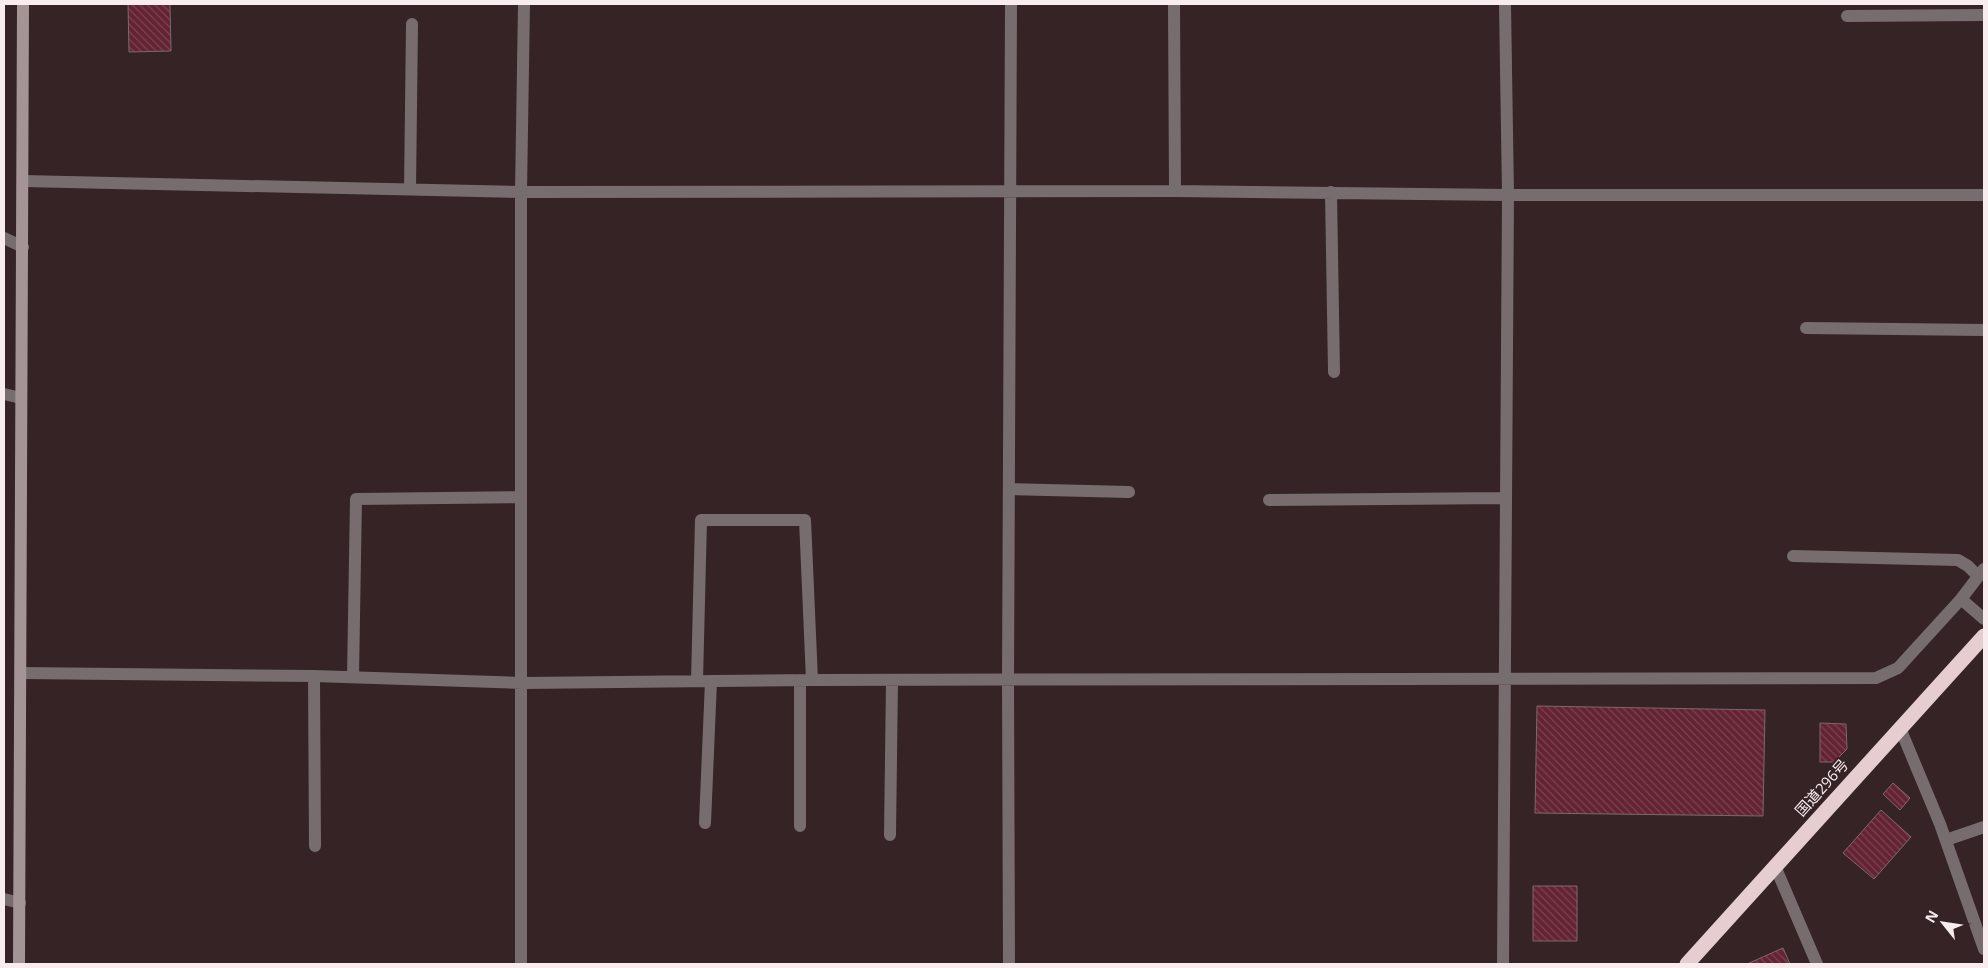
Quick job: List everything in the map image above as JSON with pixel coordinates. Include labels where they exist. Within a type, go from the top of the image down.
[{"type":"highway","name":"国道296号","points":[[1687,964],[1984,636]]},
{"type":"main road","points":[[19,964],[23,4]]},
{"type":"street","points":[[521,964],[520,192],[524,4]]},
{"type":"street","points":[[1009,964],[1008,680],[1011,4]]},
{"type":"street","points":[[1174,4],[1174,191]]},
{"type":"street","points":[[1503,964],[1508,195],[1505,4]]},
{"type":"street","points":[[1847,16],[1984,16]]},
{"type":"street","points":[[410,189],[412,24]]},
{"type":"street","points":[[23,181],[520,192],[1174,191],[1508,195],[1984,195]]},
{"type":"street","points":[[1331,192],[1334,372]]},
{"type":"street","points":[[4,238],[23,247]]},
{"type":"street","points":[[1806,328],[1984,330]]},
{"type":"street","points":[[4,394],[21,398]]},
{"type":"street","points":[[1009,489],[1129,492]]},
{"type":"street","points":[[354,677],[356,499],[521,497]]},
{"type":"street","points":[[1269,500],[1506,498]]},
{"type":"street","points":[[697,681],[701,520],[805,520],[806,680],[800,826]]},
{"type":"street","points":[[21,672],[314,676],[522,683],[806,680],[1876,678],[1898,668],[1961,599],[1981,572],[1958,560],[1793,556]]},
{"type":"street","points":[[1961,599],[1984,619]]},
{"type":"street","points":[[314,676],[315,846]]},
{"type":"street","points":[[890,835],[892,680]]},
{"type":"street","points":[[705,823],[711,681]]},
{"type":"street","points":[[1900,728],[1946,840],[1984,949]]},
{"type":"street","points":[[1946,840],[1984,827]]},
{"type":"street","points":[[1775,866],[1817,964]]},
{"type":"street","points":[[4,899],[20,903]]},
{"type":"building","points":[[128,4],[170,4],[171,51],[129,52]]},
{"type":"building","points":[[1537,706],[1765,710],[1763,816],[1535,813]]},
{"type":"building","points":[[1820,723],[1846,724],[1847,749],[1834,762],[1820,762]]},
{"type":"building","points":[[1893,783],[1910,798],[1900,810],[1883,794]]},
{"type":"building","points":[[1881,810],[1911,837],[1874,879],[1843,853]]},
{"type":"building","points":[[1533,886],[1577,886],[1577,941],[1533,941]]},
{"type":"building","points":[[1783,948],[1790,964],[1747,964]]}]
